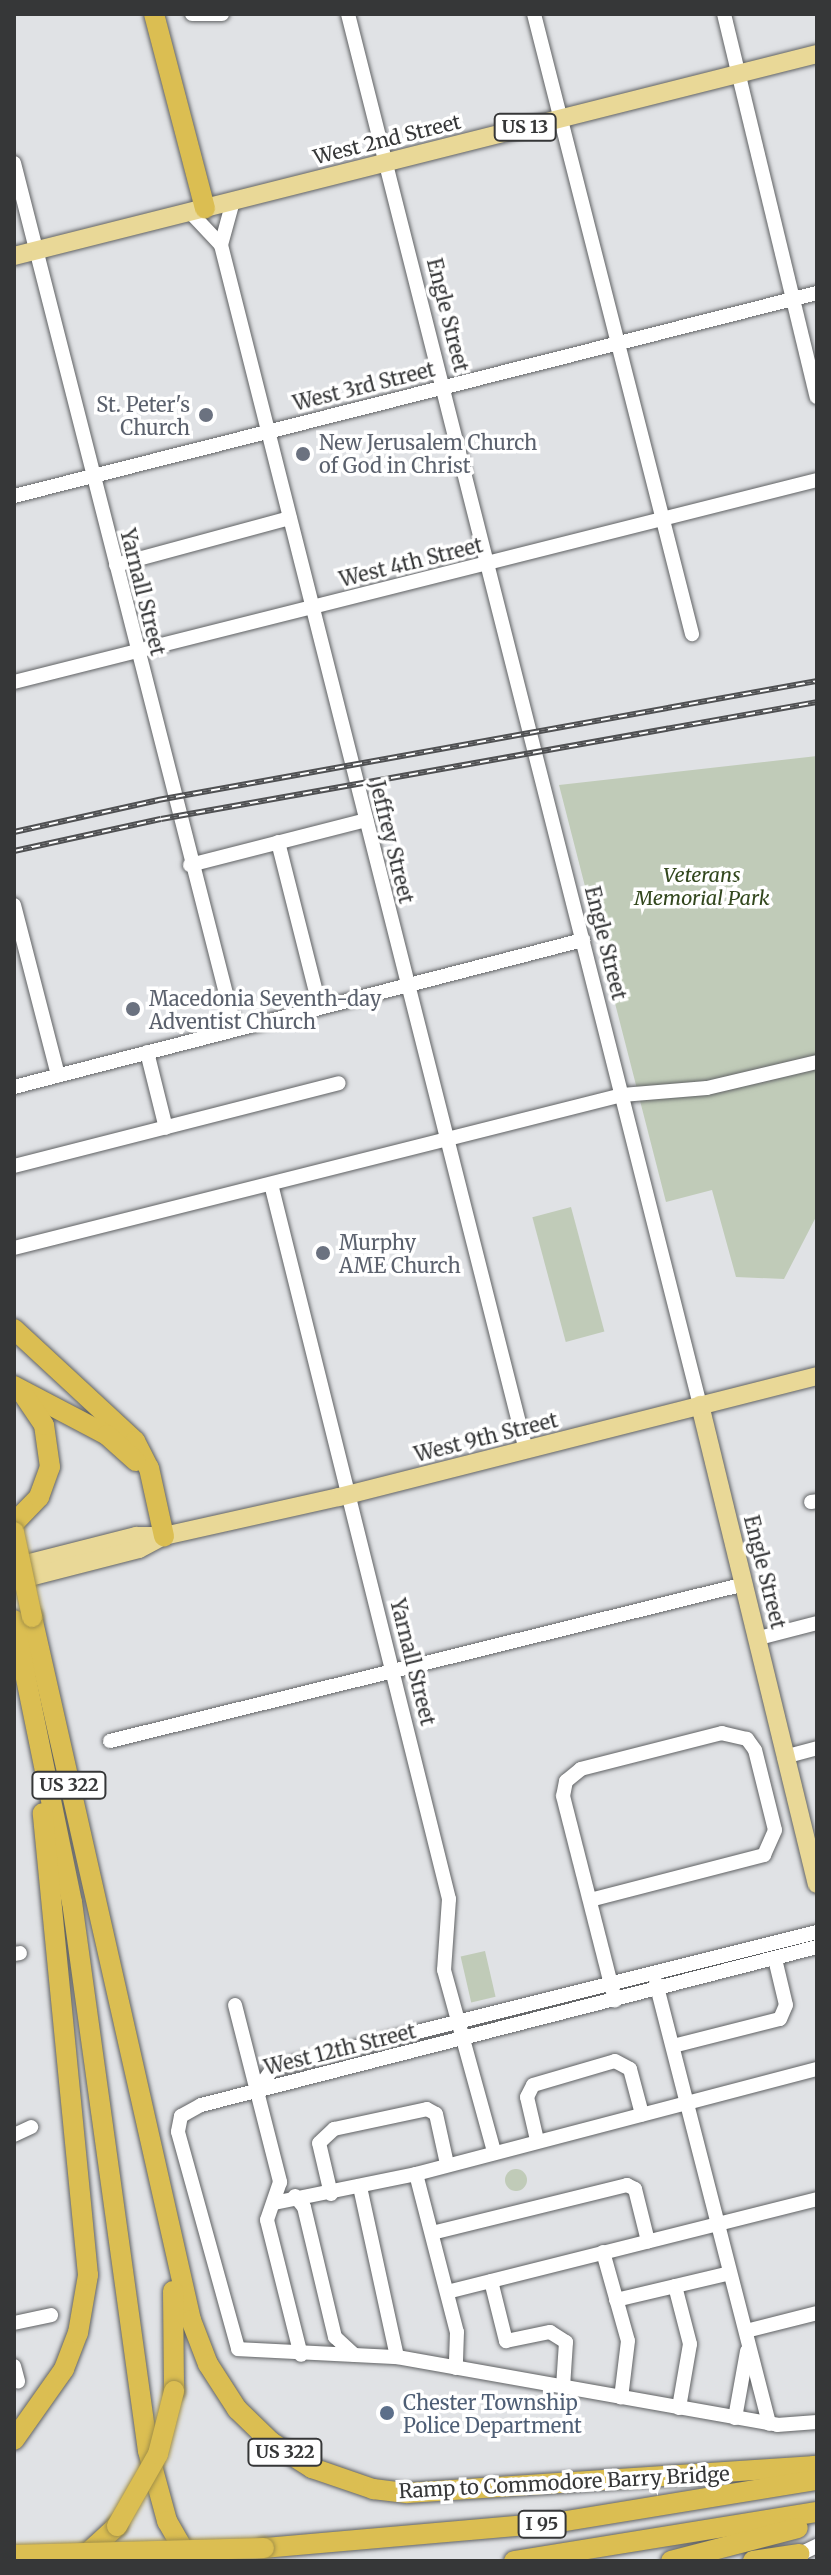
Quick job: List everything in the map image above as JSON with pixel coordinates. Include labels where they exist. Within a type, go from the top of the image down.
[{"type":"highway","points":[[154,14],[169,62],[198,210]]},
{"type":"highway","points":[[14,1329],[47,1365],[128,1432],[145,1458],[164,1536]]},
{"type":"highway","points":[[14,1386],[117,1442],[139,1466],[154,1497]]},
{"type":"highway","points":[[14,1386],[40,1415],[50,1456],[39,1497],[14,1523]]},
{"type":"highway","name":"US 322","points":[[14,1532],[20,1620],[36,1725],[72,1902],[148,2451],[167,2521],[190,2561]]},
{"type":"highway","name":"US 322","points":[[20,1620],[105,1954]]},
{"type":"highway","points":[[14,2440],[64,2369],[78,2333],[88,2275],[36,1725]]},
{"type":"highway","points":[[77,2561],[117,2526],[158,2454],[174,2391],[175,2305],[105,1954]]},
{"type":"highway","name":"Ramp to Commodore Barry Bridge","points":[[105,1954],[195,2333],[220,2384],[271,2442],[329,2476],[407,2493],[817,2466]]},
{"type":"highway","name":"I 95","points":[[14,2555],[264,2548],[560,2522],[817,2480]]},
{"type":"highway","name":"I 95","points":[[514,2561],[817,2512]]},
{"type":"highway","points":[[671,2561],[817,2523]]},
{"type":"highway","points":[[753,2561],[801,2554]]},
{"type":"main road","name":"West 2nd Street","points":[[14,256],[817,54]]},
{"type":"main road","name":"West 9th Street","points":[[14,1567],[136,1536],[164,1536],[350,1494],[817,1376]]},
{"type":"main road","name":"Engle Street","points":[[700,1405],[817,1884]]},
{"type":"main road","name":"West 9th Street","points":[[14,1581],[139,1549],[164,1536]]},
{"type":"street","points":[[192,14],[215,16]]},
{"type":"street","name":"Engle Street","points":[[348,14],[700,1405]]},
{"type":"street","points":[[534,14],[692,634]]},
{"type":"street","points":[[724,14],[817,397]]},
{"type":"street","name":"Yarnall Street","points":[[14,163],[190,865],[235,1029]]},
{"type":"street","points":[[221,245],[233,201]]},
{"type":"street","points":[[198,210],[221,245]]},
{"type":"street","name":"Jeffrey Street","points":[[221,245],[526,1450]]},
{"type":"street","name":"West 3rd Street","points":[[14,496],[817,293]]},
{"type":"street","name":"West 4th Street","points":[[14,682],[817,480]]},
{"type":"street","points":[[116,565],[290,518]]},
{"type":"street","points":[[190,865],[366,820]]},
{"type":"street","points":[[278,842],[320,1008]]},
{"type":"street","points":[[14,905],[58,1075]]},
{"type":"street","points":[[14,1087],[583,940]]},
{"type":"street","points":[[147,1052],[166,1128]]},
{"type":"street","points":[[14,1248],[622,1095],[707,1088],[817,1062]]},
{"type":"street","points":[[14,1166],[339,1083]]},
{"type":"street","name":"Yarnall Street","points":[[271,1184],[396,1671],[449,1899],[444,1970],[494,2152]]},
{"type":"street","points":[[110,1741],[745,1584]]},
{"type":"street","points":[[759,1638],[817,1623]]},
{"type":"street","points":[[590,1900],[752,1861],[769,1849],[775,1830],[755,1750],[743,1736],[722,1733],[581,1769],[566,1781],[563,1796],[615,2000]]},
{"type":"street","points":[[784,1757],[817,1748]]},
{"type":"street","name":"West 12th Street","points":[[257,2091],[273,2068],[610,1981],[817,1932]]},
{"type":"street","name":"West 12th Street","points":[[257,2091],[817,1947]]},
{"type":"street","points":[[673,2046],[780,2019],[786,2005],[775,1959]]},
{"type":"street","points":[[653,1971],[769,2424]]},
{"type":"street","points":[[235,2005],[280,2182],[267,2214],[268,2226],[301,2355]]},
{"type":"street","points":[[537,2140],[527,2097],[533,2085],[615,2061],[630,2069],[642,2114]]},
{"type":"street","points":[[274,2203],[301,2201],[416,2174],[817,2069]]},
{"type":"street","points":[[257,2091],[191,2109],[181,2116],[178,2132],[233,2345],[244,2352],[397,2357],[769,2424],[817,2422]]},
{"type":"street","points":[[331,2194],[319,2143],[334,2129],[427,2109],[436,2114],[447,2164]]},
{"type":"street","points":[[14,2135],[31,2127]]},
{"type":"street","points":[[416,2174],[457,2332],[456,2368]]},
{"type":"street","points":[[280,2182],[301,2201],[335,2337],[354,2355]]},
{"type":"street","points":[[432,2233],[627,2185],[637,2195],[648,2241]]},
{"type":"street","points":[[360,2187],[397,2357]]},
{"type":"street","points":[[447,2292],[817,2199]]},
{"type":"street","points":[[603,2252],[629,2351],[621,2398]]},
{"type":"street","points":[[616,2300],[730,2273]]},
{"type":"street","points":[[491,2281],[504,2339],[546,2332],[564,2339],[569,2351],[563,2387]]},
{"type":"street","points":[[675,2286],[690,2344],[679,2408]]},
{"type":"street","points":[[747,2337],[817,2313]]},
{"type":"street","points":[[14,2323],[51,2315]]},
{"type":"street","points":[[326,2357],[335,2337]]},
{"type":"street","points":[[735,2418],[747,2337]]},
{"type":"street","points":[[14,2366],[18,2381]]},
{"type":"green space","name":"Veterans Memorial Park","points":[[817,756],[817,1215],[784,1279],[736,1277],[712,1190],[666,1202],[559,785]]},
{"type":"green space","points":[[571,1207],[604,1332],[566,1342],[532,1217]]},
{"type":"green space","points":[[485,1951],[496,1997],[471,2002],[461,1957]]},
{"type":"green space","points":[[516,2169],[524,2172],[527,2180],[524,2188],[516,2191],[508,2188],[505,2180],[508,2172]]},
{"type":"railway","points":[[14,832],[158,800],[817,681]]},
{"type":"railway","points":[[14,851],[161,819],[817,702]]},
{"type":"place","name":"St. Peter's Church","points":[[206,415]]},
{"type":"place","name":"New Jerusalem Church of God in Christ","points":[[303,454]]},
{"type":"place","name":"Macedonia Seventh-day Adventist Church","points":[[133,1009]]},
{"type":"place","name":"Murphy AME Church","points":[[323,1253]]},
{"type":"place","name":"Chester Township Police Department","points":[[387,2413]]}]
